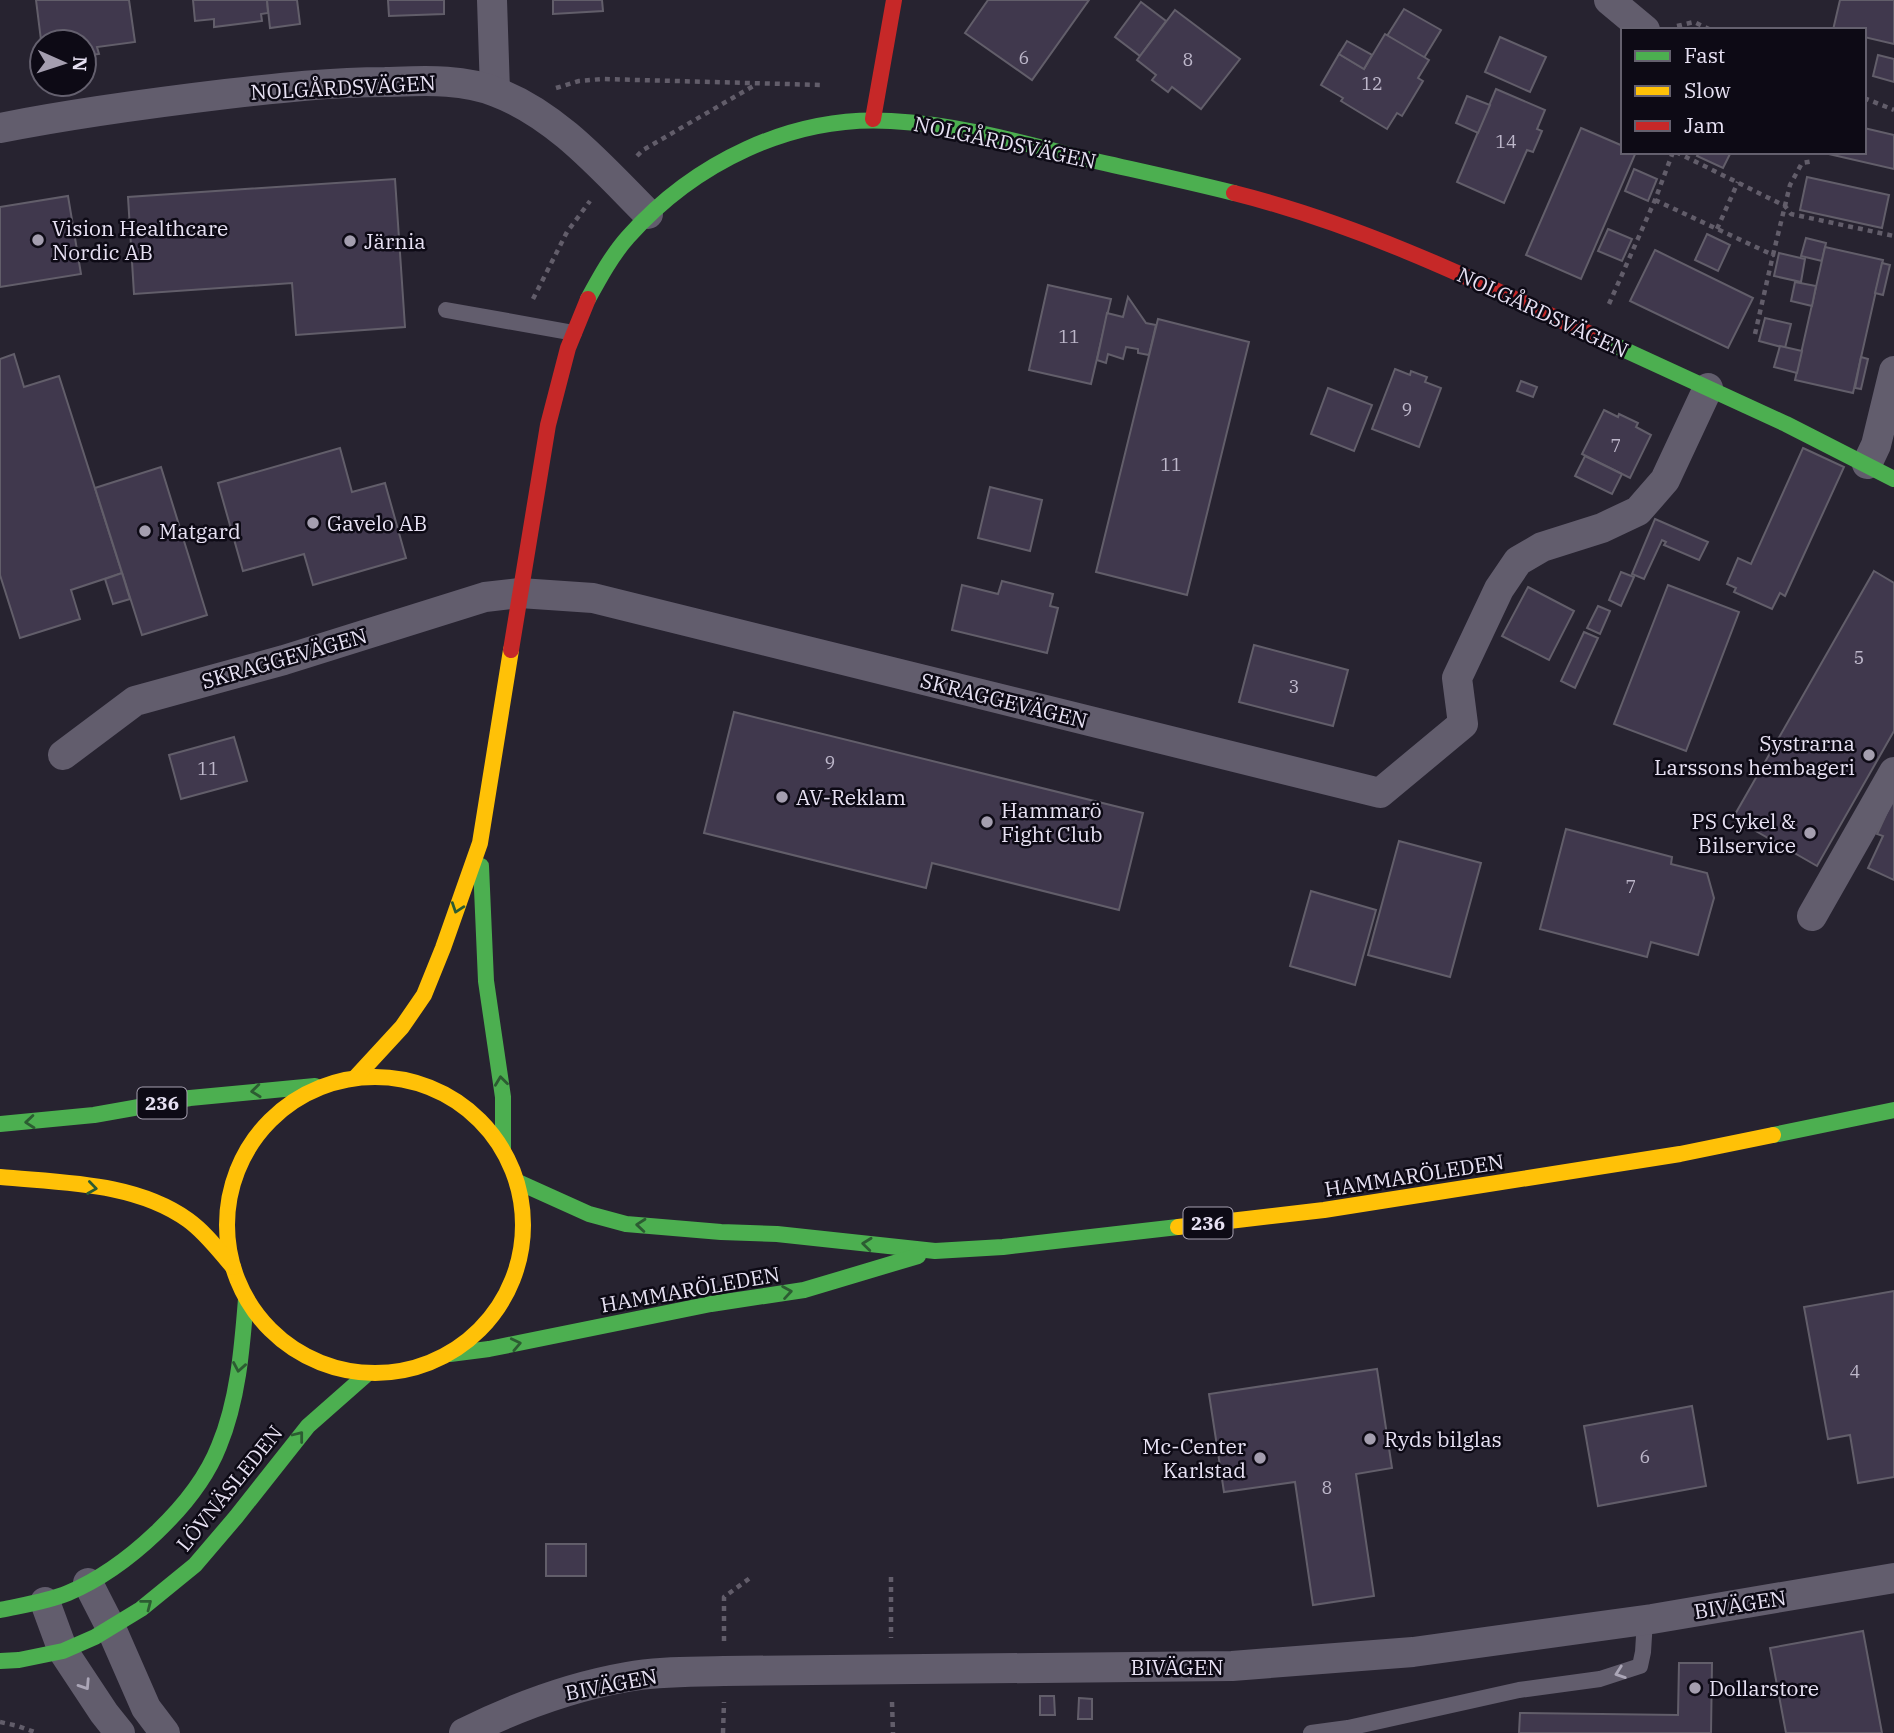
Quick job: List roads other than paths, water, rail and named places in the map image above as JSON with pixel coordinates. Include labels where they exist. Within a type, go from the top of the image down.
[{"type":"street","points":[[492,0],[495,91]]},
{"type":"street","points":[[873,119],[894,0]]},
{"type":"street","points":[[1609,0],[1658,28]]},
{"type":"street","name":"NOLGÅRDSVÄGEN","points":[[0,128],[159,102],[314,85],[436,81],[467,84],[495,91],[524,104],[549,121],[590,156],[648,214],[694,176],[720,160],[746,148],[810,128],[873,119],[921,121],[970,130],[1245,194],[1347,227],[1436,263],[1827,442],[1894,479]]},
{"type":"street","points":[[355,1078],[402,1027],[424,995],[480,843],[548,425],[564,362],[585,306],[598,281],[618,250],[648,214]]},
{"type":"street","points":[[1867,464],[1876,446],[1894,371]]},
{"type":"street","name":"SKRAGGEVÄGEN","points":[[63,755],[135,701],[284,660],[485,597],[520,593],[593,598],[1380,793],[1463,723],[1457,678],[1499,589],[1518,561],[1542,547],[1602,528],[1638,512],[1665,480],[1708,388]]},
{"type":"street","points":[[1812,916],[1894,772]]},
{"type":"street","points":[[480,843],[486,981],[503,1097],[503,1149]]},
{"type":"street","name":"236","points":[[0,1124],[94,1115],[190,1098],[324,1085],[355,1078],[396,1078],[417,1083],[456,1101],[487,1128],[503,1149],[518,1182],[523,1215],[522,1248],[509,1291],[483,1327],[467,1342],[430,1364],[409,1370],[367,1374],[336,1368],[306,1357],[272,1332],[258,1317],[239,1284],[227,1240],[227,1212],[232,1184],[242,1158],[257,1134],[276,1114],[299,1097],[324,1085]]},
{"type":"street","name":"HAMMARÖLEDEN","points":[[518,1182],[589,1214],[626,1224],[777,1234],[935,1251],[1016,1246],[1337,1208],[1679,1154],[1894,1110]]},
{"type":"street","name":"236","points":[[0,1177],[89,1187],[146,1199],[188,1221],[233,1267]]},
{"type":"street","name":"HAMMARÖLEDEN","points":[[448,1354],[489,1349],[711,1304],[804,1290],[935,1251]]},
{"type":"street","name":"LÖVNÄSLEDEN","points":[[0,1610],[45,1602],[88,1583],[138,1549],[160,1530],[185,1501],[209,1467],[227,1423],[240,1364],[247,1299]]},
{"type":"street","name":"LÖVNÄSLEDEN","points":[[0,1661],[63,1651],[95,1637],[141,1609],[195,1565],[307,1426],[367,1374]]},
{"type":"street","name":"BIVÄGEN","points":[[464,1733],[496,1726],[543,1699],[629,1676],[712,1672],[1232,1667],[1413,1652],[1645,1620],[1894,1578]]},
{"type":"street","points":[[88,1583],[146,1708],[164,1733]]},
{"type":"street","points":[[45,1602],[63,1651],[120,1733]]},
{"type":"lane","points":[[446,310],[574,333]]},
{"type":"lane","points":[[1311,1733],[1348,1728],[1519,1690],[1600,1679],[1640,1666],[1645,1620]]},
{"type":"place","name":"Vision Healthcare Nordic AB","points":[[38,240]]},
{"type":"place","name":"Järnia","points":[[350,241]]},
{"type":"place","name":"Gavelo AB","points":[[313,523]]},
{"type":"place","name":"Matgard","points":[[145,531]]},
{"type":"place","name":"Systrarna Larssons hembageri","points":[[1869,755]]},
{"type":"place","name":"AV-Reklam","points":[[782,797]]},
{"type":"place","name":"Hammarö Fight Club","points":[[987,822]]},
{"type":"place","name":"PS Cykel & Bilservice","points":[[1810,833]]},
{"type":"place","name":"Ryds bilglas","points":[[1370,1439]]},
{"type":"place","name":"Mc-Center Karlstad","points":[[1260,1458]]},
{"type":"place","name":"Dollarstore","points":[[1695,1688]]}]
